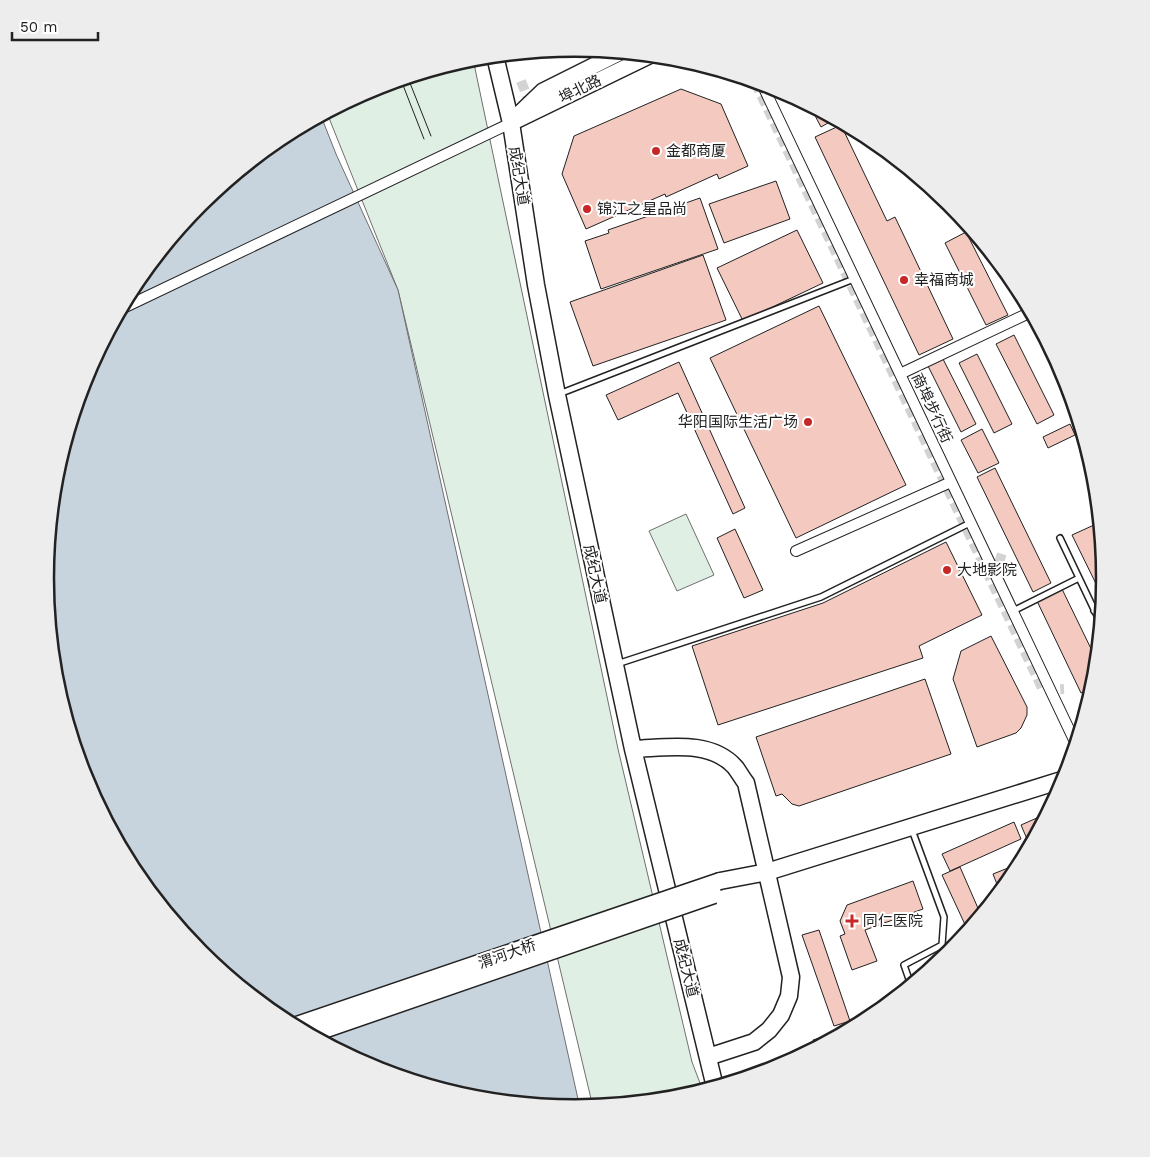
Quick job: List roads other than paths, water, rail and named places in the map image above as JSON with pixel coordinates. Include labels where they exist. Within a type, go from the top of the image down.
[{"type":"main road","points":[[511,123],[543,91],[609,58]]},
{"type":"main road","name":"埠北路","points":[[511,123],[638,61]]},
{"type":"main road","name":"成纪大道","points":[[496,64],[511,123],[536,285],[557,395],[633,749],[714,1081]]},
{"type":"main road","points":[[633,749],[697,747],[717,753],[734,766],[746,783],[790,977],[789,996],[782,1015],[769,1030],[754,1042],[708,1057]]},
{"type":"main road","points":[[722,886],[1055,782]]},
{"type":"main road","name":"渭河大桥","points":[[303,1023],[722,886]]},
{"type":"main road","name":"渭河大桥","points":[[316,1031],[722,886]]},
{"type":"street","name":"商埠步行街","points":[[767,94],[1072,735]]},
{"type":"street","points":[[133,303],[511,123]]},
{"type":"street","points":[[900,374],[1024,315]]},
{"type":"street","points":[[796,551],[951,482]]},
{"type":"lane","points":[[557,395],[854,279]]},
{"type":"lane","points":[[615,665],[821,597],[970,523]]},
{"type":"lane","points":[[1060,538],[1094,611]]},
{"type":"lane","points":[[1012,611],[1079,578]]},
{"type":"lane","points":[[909,978],[904,965],[942,945],[944,916],[911,827]]},
{"type":"tunnel","points":[[565,88],[599,72]]},
{"type":"tunnel","points":[[521,81],[530,104],[533,103]]},
{"type":"tunnel","points":[[759,91],[1043,690],[1064,689]]},
{"type":"tunnel","points":[[911,412],[928,406],[934,410]]},
{"type":"tunnel","points":[[981,560],[995,557],[1005,560]]},
{"type":"tram line","points":[[410,84],[431,136]]},
{"type":"tram line","points":[[403,86],[424,139]]},
{"type":"place","name":"金都商厦","points":[[656,151]]},
{"type":"place","name":"锦江之星品尚","points":[[587,209]]},
{"type":"place","name":"幸福商城","points":[[904,280]]},
{"type":"place","name":"华阳国际生活广场","points":[[808,422]]},
{"type":"place","name":"大地影院","points":[[947,570]]},
{"type":"place","name":"同仁医院","points":[[852,921]]}]
